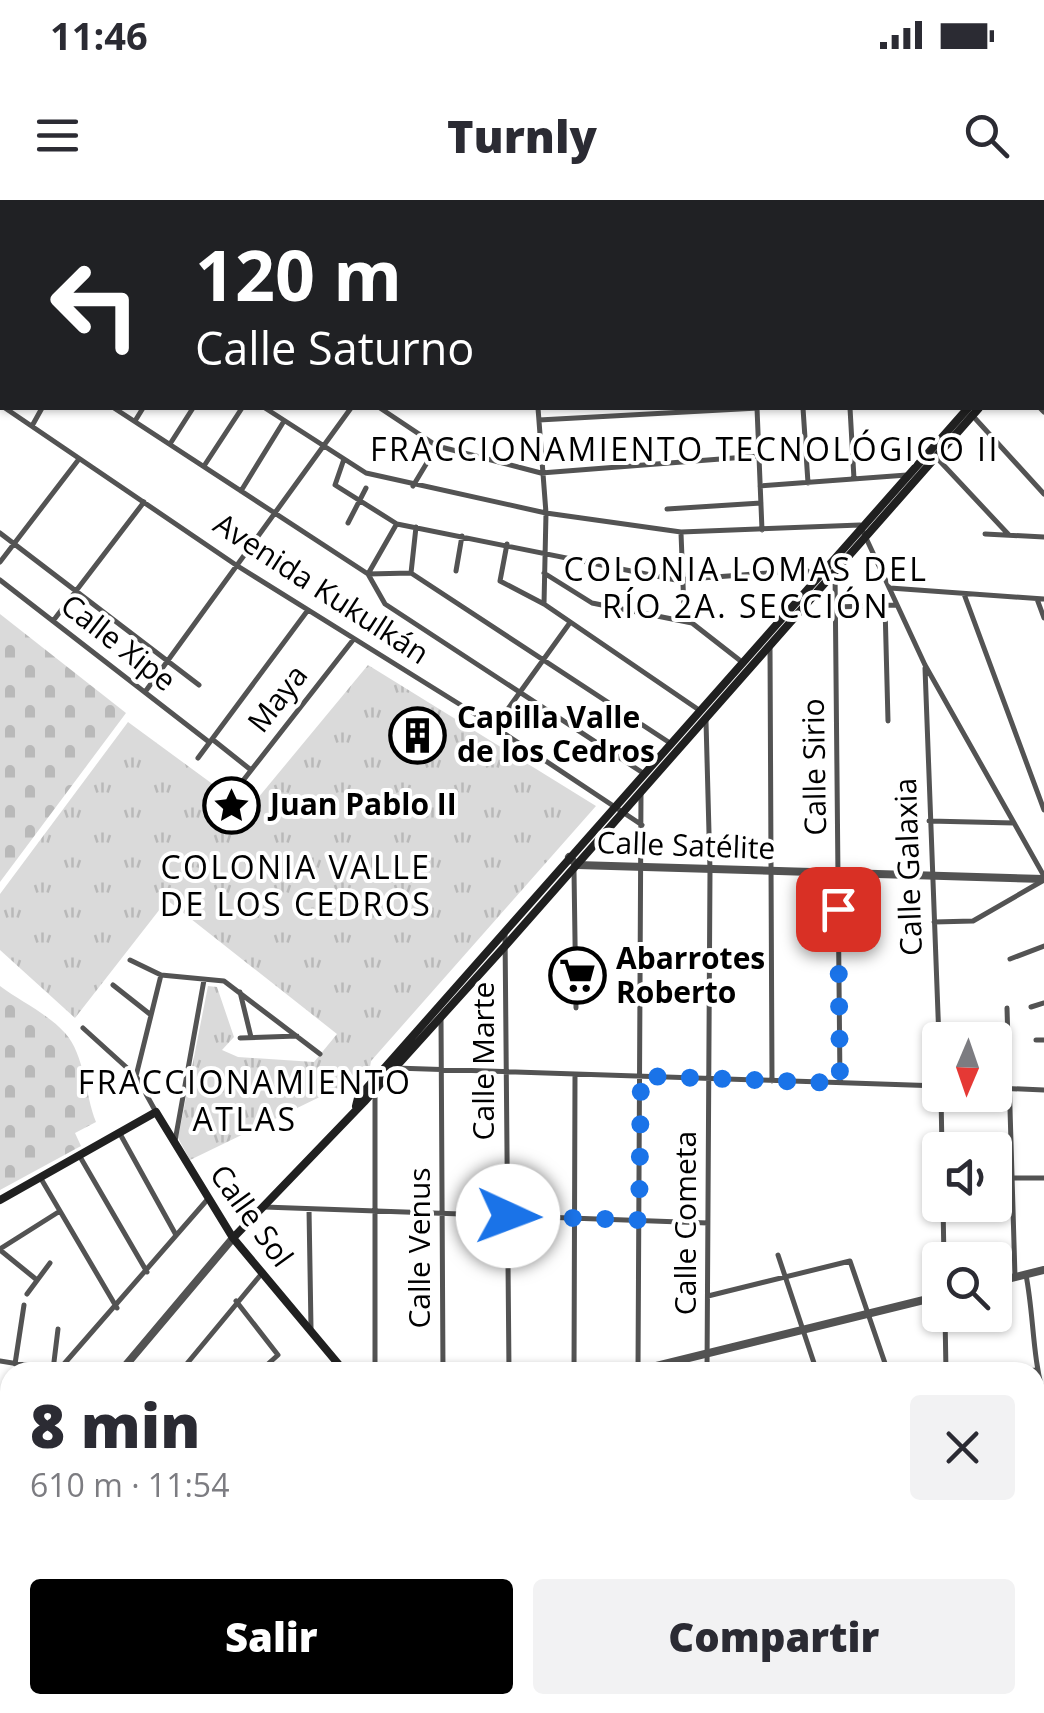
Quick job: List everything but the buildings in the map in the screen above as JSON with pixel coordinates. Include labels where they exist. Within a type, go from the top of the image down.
[{"type":"main road","points":[[745,665],[770,646],[973,410]]},
{"type":"main road","points":[[356,1106],[375,1078],[441,1003],[506,946],[575,866],[642,773],[745,665],[860,526],[933,453]]},
{"type":"main road","points":[[233,1238],[442,1017],[505,930],[569,857],[641,789],[703,711]]},
{"type":"main road","points":[[0,1200],[156,1112]]},
{"type":"main road","name":"Calle Sol","points":[[156,1112],[233,1238],[336,1362]]},
{"type":"street","name":"Avenida Kukulkán","points":[[8,410],[236,565],[642,824]]},
{"type":"street","points":[[32,426],[41,410]]},
{"type":"street","points":[[117,410],[368,574],[385,604],[642,773]]},
{"type":"street","points":[[135,421],[142,410]]},
{"type":"street","points":[[170,444],[192,410]]},
{"type":"street","points":[[204,466],[241,410]]},
{"type":"street","points":[[268,410],[366,473],[546,513],[681,532],[860,526],[925,665],[1044,879],[973,921],[934,922]]},
{"type":"street","points":[[144,692],[350,410]]},
{"type":"street","points":[[383,410],[437,446],[542,472],[759,456]]},
{"type":"street","points":[[538,410],[546,513],[544,604]]},
{"type":"street","points":[[539,420],[682,410]]},
{"type":"street","points":[[757,410],[762,530]]},
{"type":"street","points":[[803,410],[808,483]]},
{"type":"street","points":[[850,410],[854,479]]},
{"type":"street","points":[[973,410],[1044,494]]},
{"type":"street","points":[[241,491],[284,420]]},
{"type":"street","points":[[412,486],[437,446]]},
{"type":"street","points":[[933,453],[1008,535]]},
{"type":"street","points":[[344,458],[335,485],[397,524],[682,580],[806,570],[815,577]]},
{"type":"street","points":[[0,562],[79,459]]},
{"type":"street","points":[[760,486],[908,475]]},
{"type":"street","points":[[348,524],[366,488]]},
{"type":"street","points":[[53,621],[144,502]]},
{"type":"street","points":[[667,509],[761,503]]},
{"type":"street","points":[[368,574],[397,524]]},
{"type":"street","points":[[411,573],[416,527]]},
{"type":"street","points":[[681,532],[684,608],[692,623],[745,665]]},
{"type":"street","points":[[0,533],[199,685]]},
{"type":"street","points":[[985,534],[1044,537]]},
{"type":"street","points":[[456,571],[462,536]]},
{"type":"street","points":[[507,544],[500,581],[544,604],[703,711]]},
{"type":"street","name":"Calle Sirio","points":[[835,570],[840,1083]]},
{"type":"street","points":[[368,574],[411,573],[670,743]]},
{"type":"street","points":[[544,574],[592,603],[692,623]]},
{"type":"street","name":"Calle Xipe","points":[[0,580],[251,770]]},
{"type":"street","points":[[890,588],[1041,599],[1044,618]]},
{"type":"street","points":[[964,594],[1044,810]]},
{"type":"street","points":[[836,607],[896,605]]},
{"type":"street","points":[[885,606],[888,721]]},
{"type":"street","points":[[198,758],[308,610]]},
{"type":"street","points":[[495,727],[569,624]]},
{"type":"street","name":"Maya","points":[[238,787],[354,639]]},
{"type":"street","points":[[770,646],[772,1080]]},
{"type":"street","name":"Calle Galaxia","points":[[925,665],[938,1022]]},
{"type":"street","name":"Calle Cometa","points":[[703,711],[710,870],[707,1362]]},
{"type":"street","points":[[636,1362],[641,789]]},
{"type":"street","points":[[929,821],[1014,824]]},
{"type":"street","name":"Calle Satélite","points":[[569,857],[575,866],[1044,879]]},
{"type":"street","points":[[575,866],[576,1008]]},
{"type":"street","name":"Calle Marte","points":[[505,930],[509,1362]]},
{"type":"street","points":[[1010,959],[1044,946]]},
{"type":"street","points":[[130,960],[161,976],[224,981],[320,1054]]},
{"type":"street","points":[[136,1076],[161,976]]},
{"type":"street","points":[[175,1144],[204,980]]},
{"type":"street","points":[[113,985],[151,1015]]},
{"type":"street","points":[[239,989],[251,1037]]},
{"type":"street","name":"Calle Venus","points":[[441,1003],[443,1362]]},
{"type":"street","points":[[1031,1007],[1044,1003]]},
{"type":"street","points":[[1007,1008],[1008,1022]]},
{"type":"street","name":"Calle Sol","points":[[83,1028],[136,1076],[156,1112]]},
{"type":"street","points":[[240,1038],[297,1036]]},
{"type":"street","points":[[395,1068],[922,1085]]},
{"type":"street","points":[[574,1362],[575,1074]]},
{"type":"street","points":[[375,1078],[375,1362]]},
{"type":"street","points":[[1012,1088],[1044,1090]]},
{"type":"street","points":[[120,1132],[177,1236]]},
{"type":"street","points":[[80,1155],[147,1272]]},
{"type":"street","points":[[40,1177],[116,1308]]},
{"type":"street","points":[[1044,1178],[1012,1178],[1014,1278],[1044,1270]]},
{"type":"street","points":[[65,1362],[208,1200]]},
{"type":"street","points":[[264,1207],[708,1223]]},
{"type":"street","points":[[309,1209],[311,1331]]},
{"type":"street","points":[[37,1280],[0,1249],[60,1211]]},
{"type":"street","points":[[128,1362],[233,1238]]},
{"type":"street","points":[[778,1256],[812,1362]]},
{"type":"street","points":[[708,1296],[850,1261],[885,1362]]},
{"type":"street","points":[[27,1294],[50,1263]]},
{"type":"street","points":[[186,1362],[262,1272]]},
{"type":"street","points":[[1026,1275],[1035,1362]]},
{"type":"street","points":[[675,1362],[922,1300]]},
{"type":"street","points":[[236,1301],[278,1355],[270,1362]]},
{"type":"street","points":[[15,1362],[24,1305]]},
{"type":"street","points":[[56,1362],[58,1328]]},
{"type":"street","points":[[945,1332],[946,1362]]},
{"type":"green space","points":[[0,614],[126,713],[0,882]]},
{"type":"green space","points":[[368,665],[596,806],[371,1061],[369,1073],[190,1160],[178,1138],[208,986],[217,987],[234,1037],[222,1050],[238,1057],[314,1062],[337,1034],[167,900],[75,1018],[0,950],[0,894],[128,722],[248,810]]},
{"type":"green space","points":[[0,986],[50,1020],[72,1042],[96,1122],[75,1133],[81,1146],[0,1190]]},
{"type":"place","name":"Capilla Valle de los Cedros","points":[[418,735]]},
{"type":"place","name":"Juan Pablo II","points":[[231,805]]},
{"type":"place","name":"Abarrotes Roberto","points":[[577,976]]},
{"type":"district","name":"FRACCIONAMIENTO TECNOLÓGICO II","points":[[685,450]]},
{"type":"district","name":"COLONIA LOMAS DEL RÍO 2A. SECCIÓN","points":[[746,588]]},
{"type":"district","name":"COLONIA VALLE DE LOS CEDROS","points":[[296,886]]},
{"type":"district","name":"FRACCIONAMIENTO ATLAS","points":[[245,1102]]},
{"type":"route","points":[[508,1216],[639,1220],[641,1076],[840,1083],[838,909]]}]
